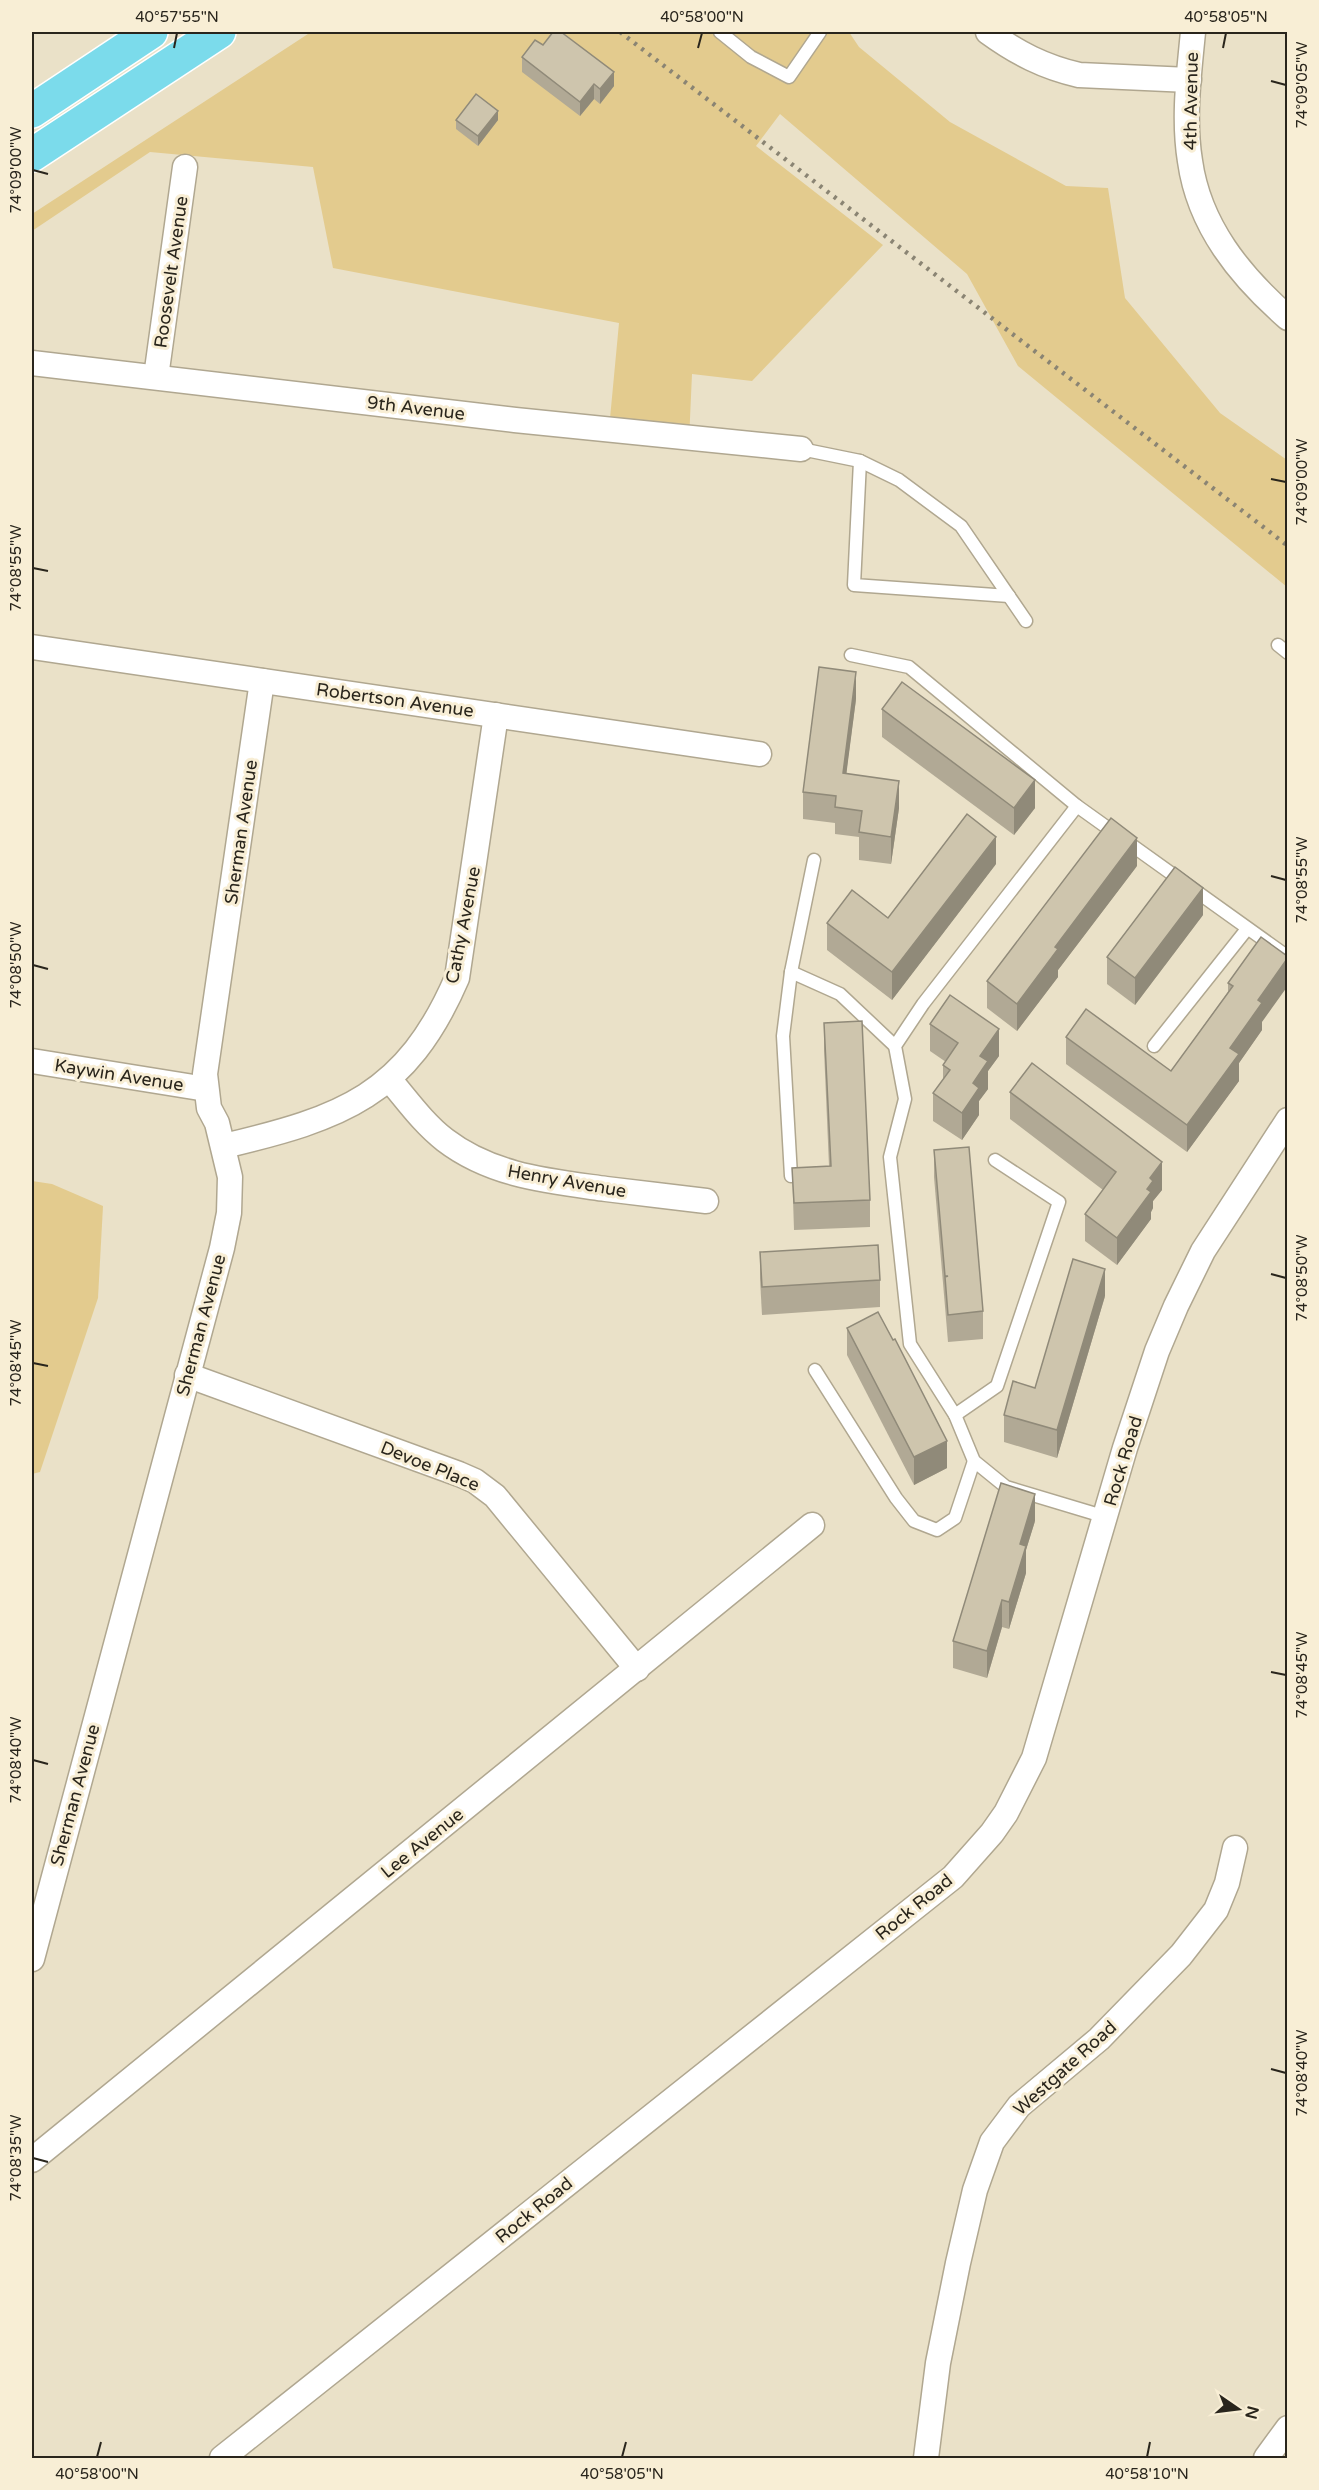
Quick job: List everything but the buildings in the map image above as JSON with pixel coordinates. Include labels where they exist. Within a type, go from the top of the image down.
[{"type":"highway","points":[[32,111],[151,32]]},
{"type":"highway","points":[[32,155],[219,32]]},
{"type":"street","points":[[988,32],[1029,59],[1062,71],[1079,75],[1189,80]]},
{"type":"street","name":"4th Avenue","points":[[1193,32],[1187,118],[1190,160],[1201,205],[1211,228],[1243,276],[1287,318]]},
{"type":"street","name":"Roosevelt Avenue","points":[[156,377],[185,167]]},
{"type":"street","name":"9th Avenue","points":[[32,363],[514,420],[801,449]]},
{"type":"street","name":"Robertson Avenue","points":[[32,647],[759,754]]},
{"type":"street","name":"Sherman Avenue","points":[[32,1959],[229,1212],[230,1176],[217,1123],[209,1108],[205,1074],[262,681]]},
{"type":"street","name":"Cathy Avenue","points":[[224,1146],[319,1121],[340,1112],[389,1079],[424,1040],[442,1013],[457,978],[496,715]]},
{"type":"street","name":"Kaywin Avenue","points":[[32,1061],[206,1089]]},
{"type":"street","name":"Henry Avenue","points":[[389,1079],[429,1126],[444,1139],[462,1152],[501,1170],[569,1184],[706,1201]]},
{"type":"street","name":"Rock Road","points":[[222,2458],[952,1877],[992,1833],[1006,1813],[1034,1758],[1125,1448],[1157,1351],[1203,1251],[1287,1120]]},
{"type":"street","name":"Devoe Place","points":[[187,1375],[459,1474],[486,1489],[495,1496],[637,1669]]},
{"type":"street","name":"Lee Avenue","points":[[32,2160],[812,1525]]},
{"type":"street","name":"Westgate Road","points":[[926,2458],[938,2363],[958,2263],[975,2190],[992,2142],[1019,2106],[1099,2039],[1181,1955],[1216,1910],[1227,1882],[1235,1848]]},
{"type":"street","points":[[1266,2458],[1287,2428]]},
{"type":"lane","points":[[720,32],[751,57],[789,77],[820,32]]},
{"type":"lane","points":[[801,449],[860,461],[899,480],[961,526],[1026,621]]},
{"type":"lane","points":[[860,461],[854,585],[1009,596]]},
{"type":"lane","points":[[851,655],[909,667],[1077,806],[1287,957]]},
{"type":"lane","points":[[895,1046],[923,1004],[1077,806]]},
{"type":"lane","points":[[791,1176],[783,1036],[791,972],[814,860]]},
{"type":"lane","points":[[1154,1046],[1247,928]]},
{"type":"lane","points":[[791,972],[840,994],[895,1046],[905,1099],[890,1157],[910,1344],[955,1415],[974,1461],[1006,1487],[1106,1517]]},
{"type":"lane","points":[[955,1415],[997,1386],[1059,1202],[995,1160]]},
{"type":"lane","points":[[815,1370],[896,1498],[914,1521],[937,1530],[955,1518],[974,1461]]},
{"type":"shaded area","points":[[311,32],[849,32],[859,47],[950,122],[1066,186],[1108,188],[1125,298],[1220,413],[1287,460],[1287,587],[1018,366],[967,274],[780,114],[756,146],[883,245],[752,381],[692,374],[689,441],[609,429],[619,323],[333,268],[313,167],[150,152],[32,231],[32,214]]},
{"type":"shaded area","points":[[32,1181],[52,1184],[103,1206],[98,1298],[40,1472],[32,1474]]},
{"type":"railway","points":[[620,32],[1288,546]]}]
